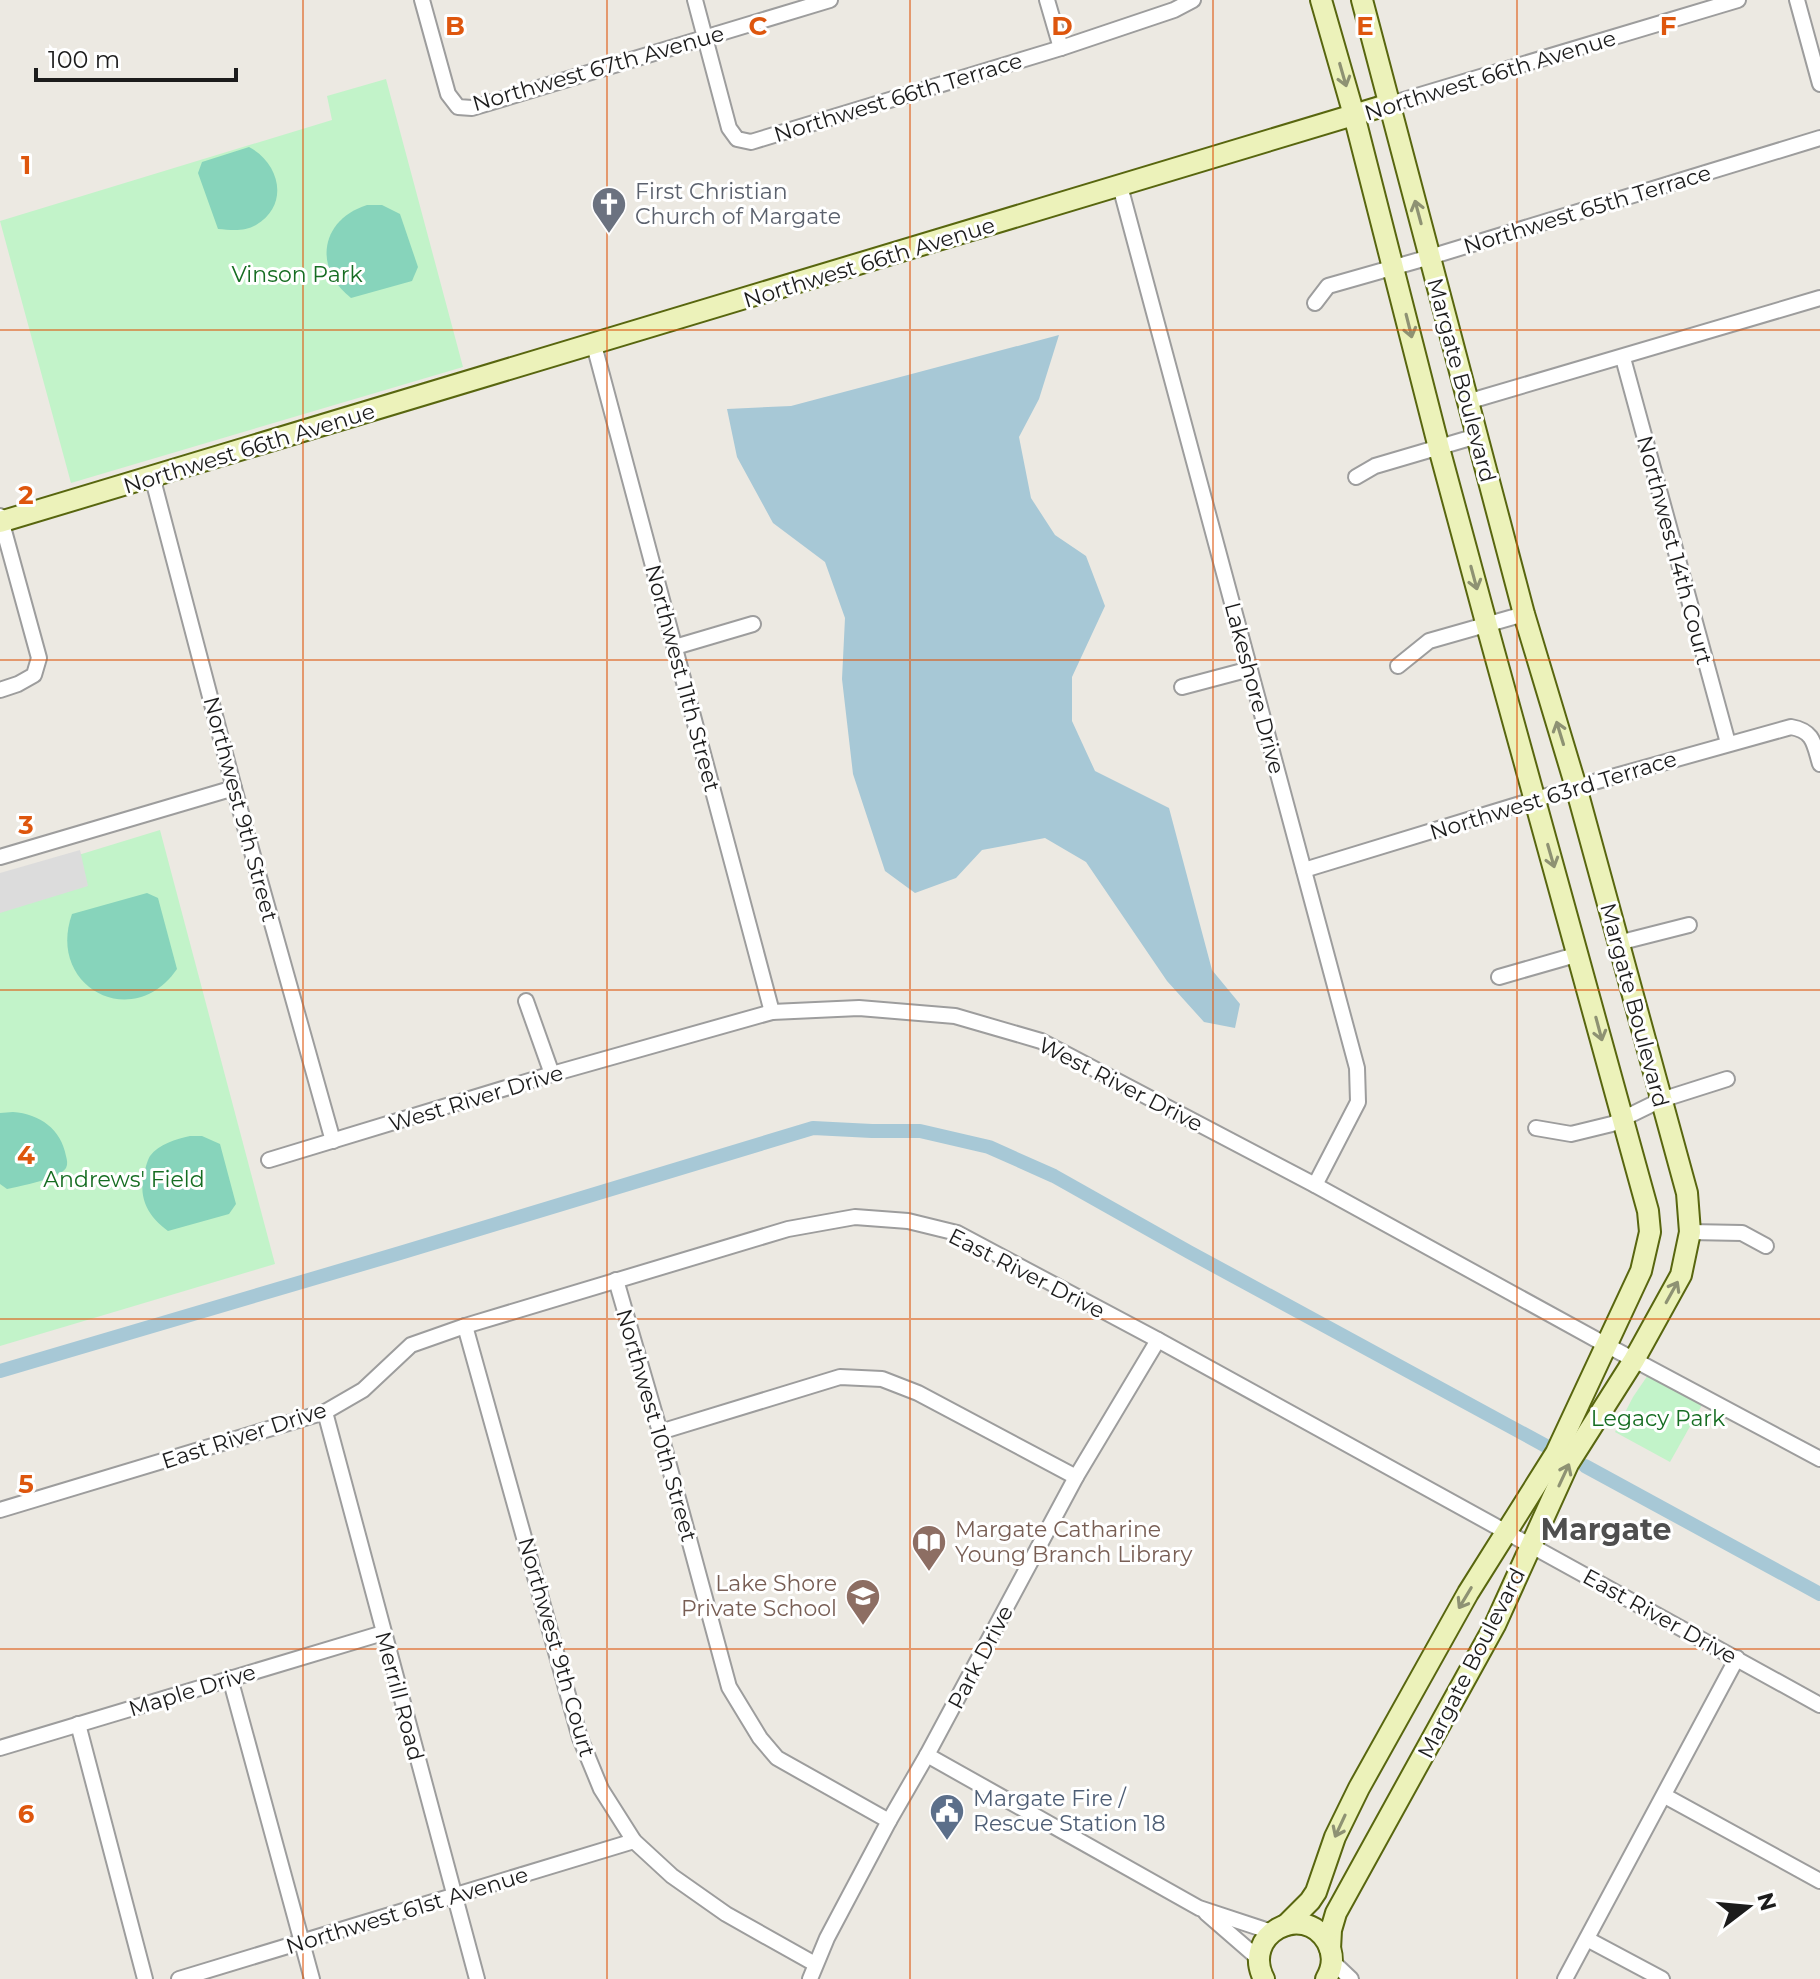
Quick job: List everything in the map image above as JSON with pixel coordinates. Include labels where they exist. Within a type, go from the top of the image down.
[{"type":"street","name":"Northwest 67th Avenue","points":[[422,0],[448,94],[458,107],[472,108],[830,0]]},
{"type":"street","points":[[695,0],[706,37]]},
{"type":"street","points":[[1047,0],[1061,48]]},
{"type":"street","name":"Northwest 66th Terrace","points":[[706,37],[729,128],[737,139],[751,142],[1061,48],[1174,10],[1193,0]]},
{"type":"street","name":"Margate Boulevard","points":[[1261,1972],[1260,1949],[1265,1939],[1310,1901],[1316,1892],[1345,1816],[1444,1634],[1556,1453],[1641,1271],[1650,1232],[1648,1211],[1487,626],[1354,115],[1321,0]]},
{"type":"street","name":"Margate Boulevard","points":[[1330,1963],[1331,1930],[1336,1913],[1495,1625],[1568,1464],[1634,1360],[1681,1275],[1690,1232],[1687,1193],[1576,787],[1524,614],[1362,0]]},
{"type":"street","name":"Northwest 66th Avenue","points":[[1,520],[594,345],[1738,0]]},
{"type":"street","points":[[1797,0],[1820,84]]},
{"type":"street","name":"Northwest 65th Terrace","points":[[1315,303],[1328,286],[1820,138]]},
{"type":"street","name":"Lakeshore Drive","points":[[1120,186],[1357,1068],[1358,1102],[1315,1185]]},
{"type":"street","points":[[1467,402],[1820,298]]},
{"type":"street","name":"Northwest 11th Street","points":[[594,345],[772,1012]]},
{"type":"street","name":"Northwest 14th Court","points":[[1623,358],[1728,743]]},
{"type":"street","points":[[1356,477],[1375,466],[1477,436]]},
{"type":"street","name":"Northwest 9th Street","points":[[152,476],[234,788],[333,1141]]},
{"type":"street","points":[[0,690],[34,675],[39,658],[1,520]]},
{"type":"street","points":[[1398,666],[1429,641],[1524,614]]},
{"type":"street","points":[[675,647],[753,624]]},
{"type":"street","points":[[1182,687],[1250,669]]},
{"type":"street","name":"Northwest 63rd Terrace","points":[[1304,870],[1576,787],[1791,727],[1804,729],[1813,739],[1820,764]]},
{"type":"street","points":[[0,857],[234,788]]},
{"type":"street","points":[[1618,943],[1689,925]]},
{"type":"street","points":[[1499,977],[1579,954]]},
{"type":"street","points":[[526,1001],[552,1074]]},
{"type":"street","name":"West River Drive","points":[[269,1160],[552,1074],[772,1012],[859,1008],[955,1016],[1041,1041],[1315,1185],[1820,1459]]},
{"type":"street","points":[[1536,1128],[1571,1134],[1612,1124],[1661,1100],[1727,1079]]},
{"type":"street","name":"East River Drive","points":[[0,1510],[325,1412],[363,1390],[411,1345],[465,1326],[788,1229],[855,1217],[908,1221],[957,1233],[1158,1340],[1820,1705]]},
{"type":"street","points":[[1690,1232],[1742,1233],[1766,1246]]},
{"type":"street","name":"Northwest 10th Street","points":[[616,1280],[729,1687],[760,1738],[777,1758],[889,1821]]},
{"type":"street","name":"Northwest 9th Court","points":[[465,1326],[580,1738],[601,1789],[634,1841],[672,1876],[726,1914],[815,1964]]},
{"type":"street","name":"Park Drive","points":[[810,1979],[827,1938],[1076,1477],[1158,1340]]},
{"type":"street","points":[[660,1432],[840,1377],[882,1379],[918,1393],[1076,1477]]},
{"type":"street","name":"Merrill Road","points":[[325,1412],[477,1979]]},
{"type":"street","name":"Maple Drive","points":[[0,1748],[383,1633]]},
{"type":"street","points":[[1565,1979],[1737,1658]]},
{"type":"street","points":[[230,1678],[312,1979]]},
{"type":"street","points":[[78,1724],[145,1979]]},
{"type":"street","points":[[927,1755],[1199,1908],[1279,1928],[1297,1923],[1318,1931],[1325,1939],[1330,1963],[1351,1979]]},
{"type":"street","points":[[1665,1796],[1820,1881]]},
{"type":"street","name":"Northwest 61st Avenue","points":[[179,1979],[634,1841]]},
{"type":"street","points":[[1199,1908],[1261,1972]]},
{"type":"street","points":[[1587,1939],[1662,1979]]},
{"type":"green space","name":"Vinson Park","points":[[386,79],[463,367],[71,483],[0,221],[332,120],[327,96]]},
{"type":"green space","points":[[249,147],[260,154],[274,173],[277,196],[274,207],[267,217],[251,227],[218,229],[198,173],[202,162]]},
{"type":"green space","points":[[367,205],[382,205],[400,214],[418,267],[412,281],[351,298],[331,273],[327,246],[339,222]]},
{"type":"green space","name":"Andrews' Field","points":[[160,830],[275,1264],[0,1346],[0,879]]},
{"type":"green space","points":[[147,893],[158,898],[177,969],[159,988],[138,998],[118,999],[98,993],[82,980],[71,962],[67,940],[72,914]]},
{"type":"green space","points":[[0,1113],[32,1116],[54,1131],[67,1159],[67,1166],[62,1172],[39,1182],[7,1189],[0,1184]]},
{"type":"green space","points":[[190,1136],[202,1136],[220,1144],[236,1204],[229,1214],[168,1231],[155,1220],[144,1200],[145,1170],[150,1156],[158,1148]]},
{"type":"green space","name":"Legacy Park","points":[[1648,1375],[1702,1405],[1670,1462],[1615,1432]]},
{"type":"shaded area","points":[[80,850],[88,886],[0,913],[0,873]]},
{"type":"water","points":[[1059,335],[1039,399],[1019,437],[1031,498],[1055,535],[1086,556],[1105,606],[1072,677],[1072,721],[1095,771],[1169,808],[1212,970],[1240,1004],[1235,1028],[1204,1022],[1167,981],[1086,862],[1045,838],[982,850],[956,878],[915,893],[885,871],[853,774],[842,679],[845,618],[825,562],[773,523],[737,457],[727,409],[791,406]]},
{"type":"waterway","points":[[0,1371],[813,1128],[920,1131],[989,1147],[1054,1176],[1546,1446]]},
{"type":"waterway","points":[[1585,1466],[1820,1594]]},
{"type":"place","name":"First Christian Church of Margate","points":[[609,235]]},
{"type":"place","name":"Margate Catharine Young Branch Library","points":[[929,1573]]},
{"type":"place","name":"Lake Shore Private School","points":[[863,1627]]},
{"type":"place","name":"Margate Fire / Rescue Station 18","points":[[947,1842]]},
{"type":"district","name":"Margate","points":[[1606,1530]]}]
